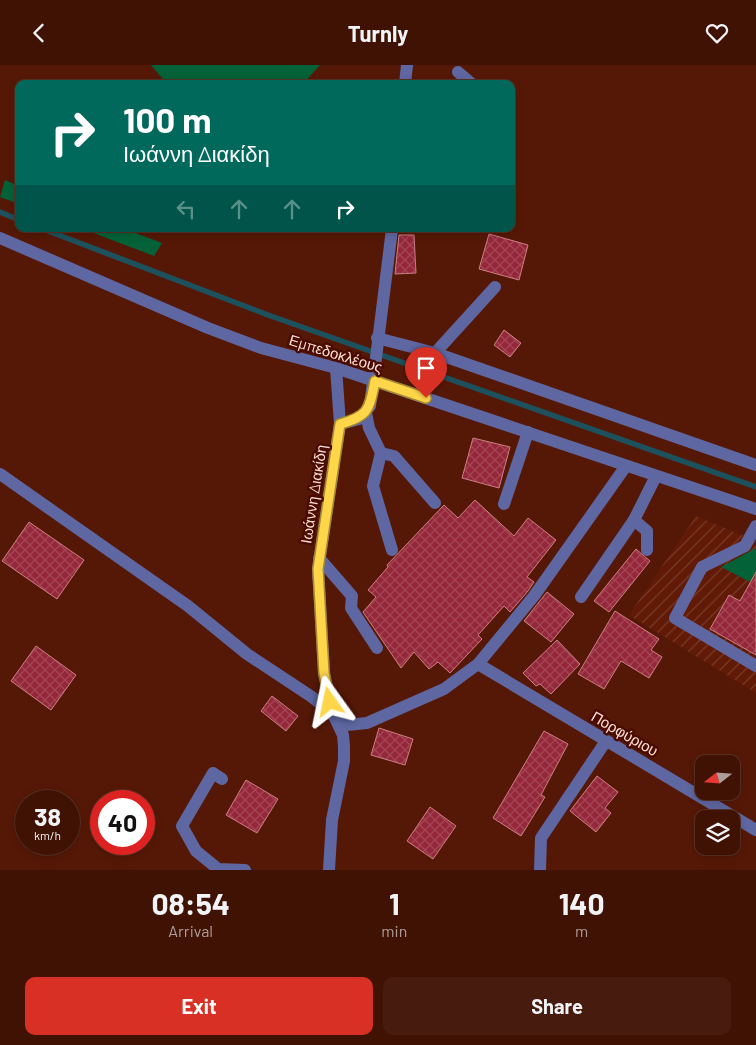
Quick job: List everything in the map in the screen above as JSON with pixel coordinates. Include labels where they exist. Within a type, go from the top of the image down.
[{"type":"street","points":[[405,80],[407,65]]},
{"type":"street","points":[[458,72],[467,80]]},
{"type":"street","points":[[340,424],[359,419],[370,406],[375,381],[377,338],[392,232]]},
{"type":"street","name":"Εμπεδοκλέους","points":[[0,239],[208,329],[261,348],[336,368],[756,509]]},
{"type":"street","points":[[435,353],[495,287]]},
{"type":"street","points":[[377,338],[435,353],[756,465]]},
{"type":"street","name":"Ιωάννη Διακίδη","points":[[329,870],[332,820],[344,761],[343,735],[332,712],[324,673],[318,585],[319,558],[340,424],[336,368]]},
{"type":"street","points":[[366,413],[370,428],[381,453],[373,486],[392,550]]},
{"type":"street","points":[[504,504],[528,432]]},
{"type":"street","points":[[381,453],[394,457],[436,503]]},
{"type":"street","points":[[0,474],[188,606],[247,654],[332,712],[347,725],[360,725],[444,689],[478,664],[534,596],[626,466]]},
{"type":"street","points":[[581,597],[634,520],[656,476]]},
{"type":"street","points":[[634,520],[647,531],[647,550]]},
{"type":"street","points":[[756,526],[745,546],[702,567],[675,618],[756,665]]},
{"type":"street","points":[[319,558],[352,596],[351,608],[377,648]]},
{"type":"street","name":"Πορφύριου","points":[[478,664],[756,830]]},
{"type":"street","points":[[540,870],[541,838],[606,741]]},
{"type":"street","points":[[222,779],[213,773],[182,826],[196,851],[218,869],[245,870]]},
{"type":"shaded area","points":[[696,516],[756,541],[756,693],[629,615]]},
{"type":"green space","points":[[151,65],[320,65],[307,80],[164,80]]},
{"type":"green space","points":[[5,180],[15,184],[15,203],[0,197]]},
{"type":"green space","points":[[91,232],[133,232],[162,243],[154,256]]},
{"type":"green space","points":[[756,548],[756,585],[721,567]]},
{"type":"building","points":[[489,234],[528,245],[519,280],[479,269]]},
{"type":"building","points":[[399,235],[414,235],[416,273],[395,274]]},
{"type":"building","points":[[504,330],[521,343],[510,357],[494,345]]},
{"type":"building","points":[[473,438],[510,447],[499,488],[462,478]]},
{"type":"building","points":[[475,500],[514,536],[528,518],[556,540],[527,577],[534,582],[528,591],[510,612],[504,606],[478,635],[482,639],[450,673],[438,662],[429,669],[414,652],[401,668],[363,612],[376,597],[368,590],[388,567],[387,565],[444,505],[458,518]]},
{"type":"building","points":[[29,522],[84,560],[57,599],[2,561]]},
{"type":"building","points":[[636,549],[650,561],[609,612],[594,601]]},
{"type":"building","points":[[756,572],[756,655],[710,629],[729,595],[740,601]]},
{"type":"building","points":[[547,592],[574,614],[551,642],[524,621]]},
{"type":"building","points":[[615,611],[659,639],[651,650],[662,657],[649,678],[621,661],[604,689],[578,674]]},
{"type":"building","points":[[557,640],[580,664],[551,694],[540,684],[536,686],[523,673]]},
{"type":"building","points":[[36,646],[76,675],[51,710],[11,681]]},
{"type":"building","points":[[272,696],[298,716],[286,731],[261,711]]},
{"type":"building","points":[[379,728],[413,739],[405,765],[371,755]]},
{"type":"building","points":[[544,731],[568,744],[541,795],[545,797],[521,836],[493,818]]},
{"type":"building","points":[[597,776],[618,792],[605,808],[611,813],[596,832],[570,811]]},
{"type":"building","points":[[246,780],[278,799],[257,833],[226,815]]},
{"type":"building","points":[[430,807],[456,826],[433,859],[407,841]]},
{"type":"waterway","points":[[0,212],[15,218]]},
{"type":"waterway","points":[[51,232],[268,315],[756,487]]},
{"type":"route","points":[[330,702],[324,673],[318,569],[340,424],[359,419],[366,413],[370,406],[375,381],[426,398]]}]
